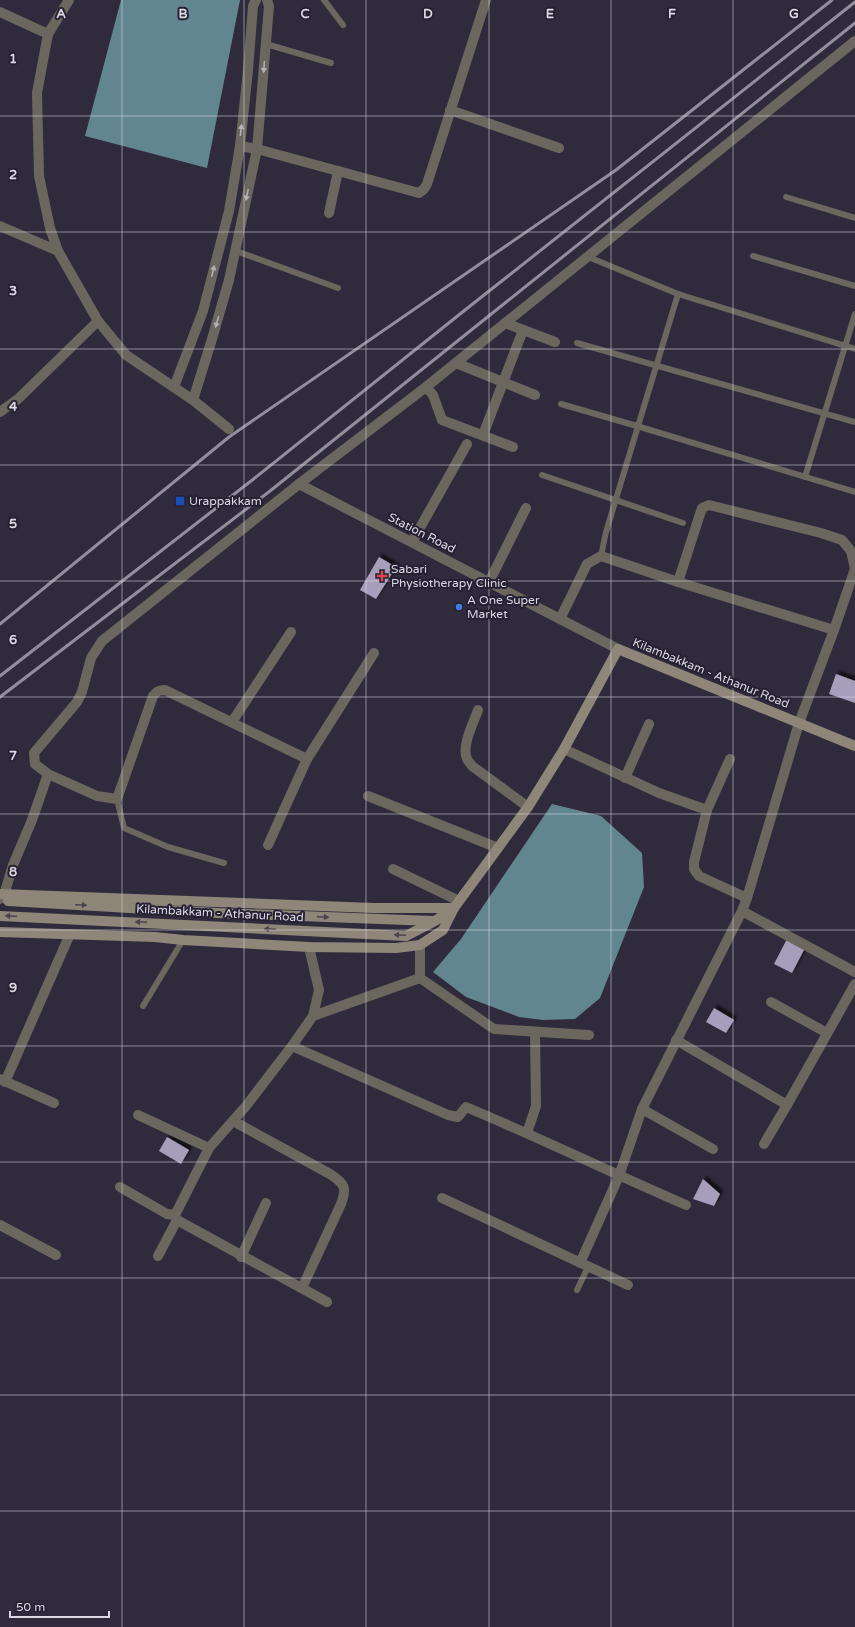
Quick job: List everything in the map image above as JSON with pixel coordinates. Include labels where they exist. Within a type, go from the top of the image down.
[{"type":"street","points":[[69,0],[48,34],[36,93],[39,176],[50,228],[58,251],[98,321],[126,356],[193,400],[229,429]]},
{"type":"street","points":[[174,387],[203,311],[229,210],[240,146],[253,6],[256,0]]},
{"type":"street","points":[[193,400],[212,339],[236,251],[257,149],[269,6],[267,0]]},
{"type":"street","points":[[240,146],[257,149],[419,193],[424,190],[427,184],[486,0]]},
{"type":"street","points":[[0,12],[48,34]]},
{"type":"street","points":[[306,759],[165,690],[157,691],[153,696],[116,799],[97,796],[48,774],[35,764],[34,754],[77,702],[82,692],[91,658],[102,641],[299,484],[456,363],[586,256],[672,189],[855,41]]},
{"type":"street","points":[[450,110],[559,148]]},
{"type":"street","points":[[329,214],[338,171]]},
{"type":"street","points":[[0,226],[58,251]]},
{"type":"street","points":[[0,412],[18,399],[98,321]]},
{"type":"street","points":[[505,323],[555,342]]},
{"type":"street","points":[[483,436],[502,382],[523,330]]},
{"type":"street","points":[[456,363],[535,395]]},
{"type":"street","points":[[426,386],[432,395],[442,420],[513,447]]},
{"type":"street","points":[[412,542],[467,444]]},
{"type":"street","name":"Station Road","points":[[299,484],[618,649]]},
{"type":"street","points":[[584,1265],[619,1176],[642,1109],[742,911],[799,723],[855,569],[851,551],[842,540],[822,533],[709,504],[702,508],[678,582]]},
{"type":"street","points":[[489,582],[526,508]]},
{"type":"street","points":[[560,619],[587,564],[601,556],[678,582],[834,630]]},
{"type":"street","points":[[232,722],[291,632]]},
{"type":"street","name":"Kilambakkam - Athanur Road","points":[[0,916],[406,936],[435,921],[456,904],[498,848],[528,807],[564,749],[618,649],[855,746]]},
{"type":"street","points":[[268,845],[306,759],[374,653]]},
{"type":"street","points":[[478,710],[469,733],[465,749],[466,758],[472,766],[528,807]]},
{"type":"street","points":[[625,778],[649,724]]},
{"type":"street","points":[[564,749],[659,793],[707,810]]},
{"type":"street","points":[[730,759],[707,810],[694,862],[694,870],[699,876],[747,898]]},
{"type":"street","points":[[48,774],[32,820],[1,897],[366,908],[456,904]]},
{"type":"street","points":[[368,796],[498,848]]},
{"type":"street","points":[[393,869],[456,904]]},
{"type":"street","name":"Kilambakkam - Athanur Road","points":[[1,897],[218,913],[435,921]]},
{"type":"street","points":[[0,932],[156,937],[183,940],[309,946],[396,948],[420,945],[443,930],[456,904]]},
{"type":"street","points":[[742,911],[855,972]]},
{"type":"street","points":[[54,1103],[3,1080],[70,934]]},
{"type":"street","points":[[420,945],[420,978]]},
{"type":"street","points":[[158,1256],[209,1148],[246,1106],[313,1016],[319,990],[309,946]]},
{"type":"street","points":[[313,1016],[420,978]]},
{"type":"street","points":[[420,978],[494,1029],[589,1035]]},
{"type":"street","points":[[764,1144],[855,984]]},
{"type":"street","points":[[771,1002],[827,1033]]},
{"type":"street","points":[[527,1133],[536,1106],[534,1032]]},
{"type":"street","points":[[676,1040],[787,1105]]},
{"type":"street","points":[[292,1046],[448,1115],[458,1117],[466,1107],[686,1205]]},
{"type":"street","points":[[642,1109],[713,1149]]},
{"type":"street","points":[[138,1115],[209,1148]]},
{"type":"street","points":[[234,1121],[330,1174],[341,1181],[344,1187],[344,1194],[341,1204],[302,1288]]},
{"type":"street","points":[[120,1187],[176,1218],[241,1257],[327,1302]]},
{"type":"street","points":[[442,1198],[628,1285]]},
{"type":"street","points":[[241,1257],[266,1203]]},
{"type":"street","points":[[0,1225],[56,1255]]},
{"type":"lane","points":[[324,0],[343,25]]},
{"type":"lane","points":[[266,44],[331,63]]},
{"type":"lane","points":[[786,196],[855,218]]},
{"type":"lane","points":[[236,251],[338,288]]},
{"type":"lane","points":[[586,256],[678,294],[855,348]]},
{"type":"lane","points":[[754,256],[855,286]]},
{"type":"lane","points":[[601,556],[615,499],[678,294]]},
{"type":"lane","points":[[805,477],[855,314]]},
{"type":"lane","points":[[577,343],[855,422]]},
{"type":"lane","points":[[560,404],[855,492]]},
{"type":"lane","points":[[542,475],[683,523]]},
{"type":"lane","points":[[116,799],[124,828],[168,847],[224,863]]},
{"type":"lane","points":[[143,1006],[183,940]]},
{"type":"lane","points":[[577,1290],[584,1265]]},
{"type":"shaded area","points":[[121,0],[240,0],[207,168],[85,136]]},
{"type":"shaded area","points":[[552,804],[601,816],[642,853],[644,887],[600,998],[575,1019],[543,1020],[519,1017],[466,997],[433,972],[461,939]]},
{"type":"building","points":[[379,557],[396,567],[376,599],[360,590]]},
{"type":"building","points":[[836,674],[855,681],[855,703],[829,694]]},
{"type":"building","points":[[787,939],[805,948],[792,973],[774,964]]},
{"type":"building","points":[[714,1008],[734,1020],[726,1033],[706,1022]]},
{"type":"building","points":[[167,1137],[189,1150],[181,1164],[159,1151]]},
{"type":"building","points":[[703,1179],[720,1194],[714,1206],[693,1199]]},
{"type":"railway","points":[[0,624],[229,437],[616,170],[832,0]]},
{"type":"railway","points":[[0,676],[251,481],[855,2]]},
{"type":"railway","points":[[0,697],[270,491],[855,23]]},
{"type":"place","name":"Urappakkam","points":[[180,501]]},
{"type":"place","name":"Sabari Physiotherapy Clinic","points":[[382,576]]},
{"type":"place","name":"A One Super Market","points":[[459,607]]}]
